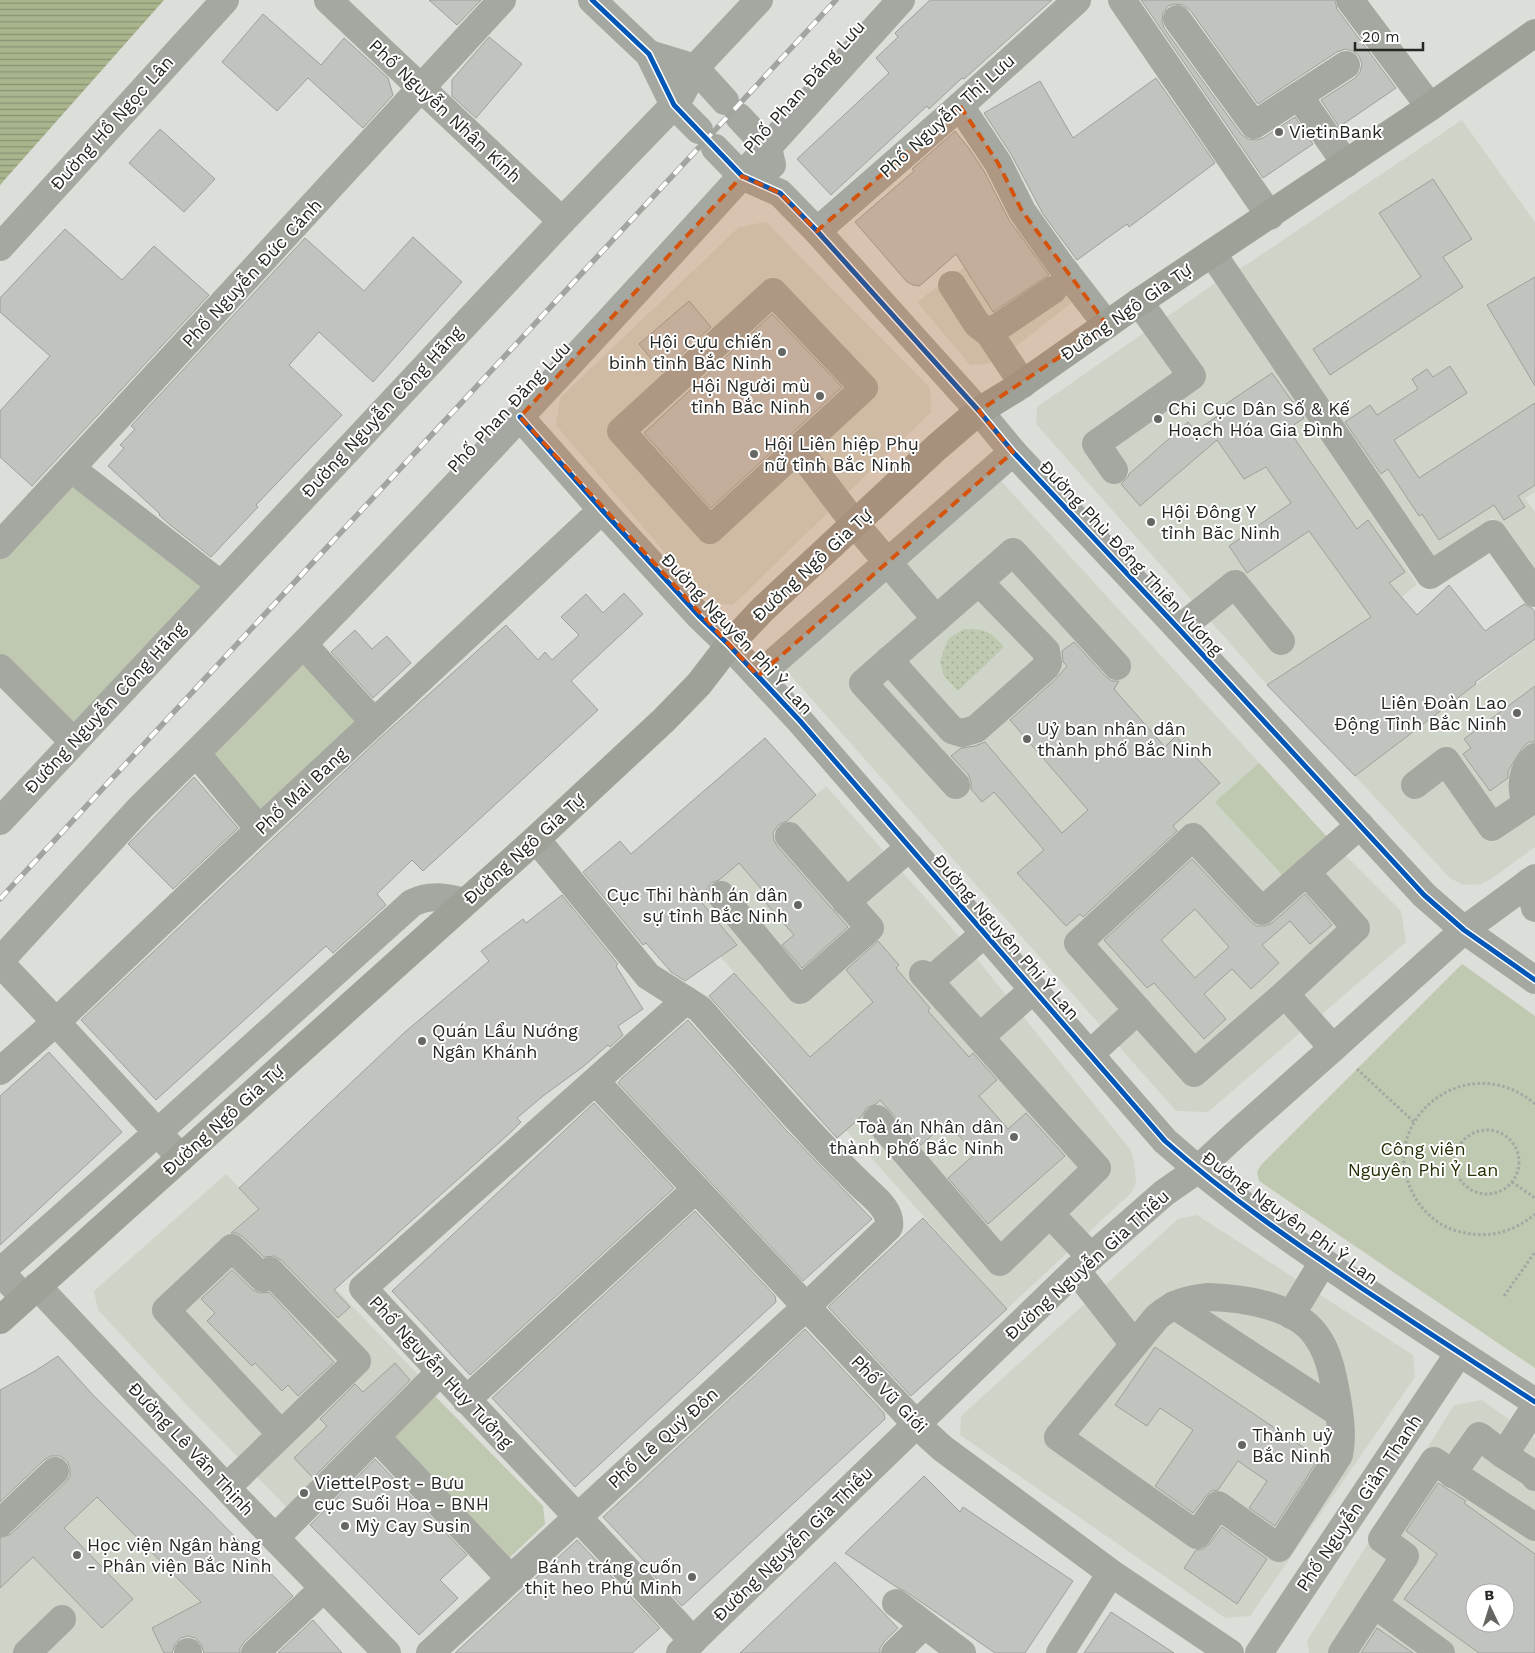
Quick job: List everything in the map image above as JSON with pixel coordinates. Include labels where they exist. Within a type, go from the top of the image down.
[{"type":"main road","name":"Đường Ngô Gia Tự","points":[[0,1320],[464,902],[536,840],[693,691],[763,608],[937,447],[979,411],[1022,384],[1139,302],[1270,216],[1535,33]]},
{"type":"street","name":"Đường Hồ Ngọc Lân","points":[[0,247],[226,0]]},
{"type":"street","name":"Phố Nguyễn Nhân Kính","points":[[328,0],[562,221]]},
{"type":"street","name":"Phố Nguyễn Đức Cảnh","points":[[2,540],[72,468],[502,0]]},
{"type":"street","points":[[592,0],[649,54],[696,68]]},
{"type":"street","name":"Đường Nguyễn Công Hãng","points":[[0,821],[220,584],[674,105],[696,68],[759,0]]},
{"type":"street","name":"Phố Phan Đăng Lưu","points":[[0,962],[140,808],[304,645],[520,417],[902,0]]},
{"type":"street","name":"Phố Nguyễn Thị Lưu","points":[[817,231],[960,106],[1076,0]]},
{"type":"street","points":[[1122,0],[1270,216]]},
{"type":"street","points":[[1350,0],[1430,107]]},
{"type":"street","points":[[1177,19],[1254,125],[1346,65]]},
{"type":"street","name":"Đường Phù Đổng Thiên Vương","points":[[649,54],[674,105],[742,176],[780,193],[817,231],[979,411],[1013,452],[1422,893],[1464,930],[1535,980]]},
{"type":"street","name":"Đường Phù Đổng Thiên Vương","points":[[696,68],[768,148],[780,193]]},
{"type":"street","points":[[1299,96],[1346,164]]},
{"type":"street","points":[[960,106],[998,163],[1022,211],[1107,325]]},
{"type":"street","points":[[1212,254],[1430,576],[1493,534],[1535,593]]},
{"type":"street","points":[[952,285],[978,324],[989,333],[1022,384]]},
{"type":"street","points":[[989,333],[1053,290]]},
{"type":"street","points":[[773,292],[864,388],[798,449],[710,530],[621,431],[773,292]]},
{"type":"street","points":[[1114,470],[1096,444],[1192,376],[1139,302]]},
{"type":"street","name":"Đường Nguyên Phi Ỷ Lan","points":[[520,417],[700,617],[730,645],[800,721],[1165,1141],[1197,1170],[1237,1201],[1323,1262],[1535,1402]]},
{"type":"street","points":[[798,449],[855,524],[936,619]]},
{"type":"street","points":[[758,676],[1013,452]]},
{"type":"street","points":[[72,468],[220,584]]},
{"type":"street","name":"Phố Mai Bang","points":[[0,1071],[56,1022],[602,510]]},
{"type":"street","points":[[956,785],[863,683],[1014,552],[1117,666]]},
{"type":"street","points":[[889,660],[952,730],[962,733],[976,729],[1046,667],[1048,663],[1046,651],[979,582]]},
{"type":"street","points":[[1179,629],[1235,584],[1281,641]]},
{"type":"street","points":[[304,645],[374,722]]},
{"type":"street","points":[[0,668],[73,741]]},
{"type":"street","points":[[196,753],[259,830]]},
{"type":"street","points":[[1415,785],[1446,761],[1492,827],[1531,801],[1522,792],[1527,765],[1535,757]]},
{"type":"street","points":[[1306,872],[1356,928],[1194,1073],[1078,943],[1193,837],[1262,911],[1306,872],[1360,826]]},
{"type":"street","points":[[721,895],[800,990],[870,928],[789,836]]},
{"type":"street","points":[[536,840],[648,976],[686,1000]]},
{"type":"street","points":[[846,902],[910,847]]},
{"type":"street","name":"Đường Nguyễn Gia Thiều","points":[[686,1647],[1084,1263],[1164,1193],[1197,1170],[1464,930],[1533,889]]},
{"type":"street","points":[[30,1292],[0,1272],[412,903],[426,898],[443,896],[464,902]]},
{"type":"street","points":[[877,1119],[1000,1262],[1098,1168],[927,978],[985,933]]},
{"type":"street","points":[[0,962],[181,1158]]},
{"type":"street","points":[[980,1037],[1034,989]]},
{"type":"street","points":[[1284,994],[1334,1048]]},
{"type":"street","name":"Phố Nguyễn Huy Tưởng","points":[[686,1000],[363,1288],[466,1400],[578,1516],[686,1647]]},
{"type":"street","name":"Phố Lê Quý Đôn","points":[[430,1653],[806,1307],[889,1227],[889,1219],[884,1208],[837,1162],[700,1009],[686,1000]]},
{"type":"street","points":[[1090,1054],[1138,1010]]},
{"type":"street","name":"Phố Vũ Giới","points":[[596,1082],[916,1424],[942,1448],[1111,1573],[1230,1653]]},
{"type":"street","points":[[466,1400],[696,1189]]},
{"type":"street","points":[[1050,1214],[1084,1263],[1134,1344]]},
{"type":"street","points":[[227,1488],[358,1361],[270,1271],[263,1278],[232,1248],[166,1310],[282,1434]]},
{"type":"street","points":[[1291,1315],[1323,1262]]},
{"type":"street","name":"Đường Lê Văn Thịnh","points":[[30,1292],[227,1488],[387,1653]]},
{"type":"street","points":[[1221,1297],[1264,1305],[1291,1315],[1310,1329],[1323,1346],[1331,1367],[1339,1414],[1341,1439],[1339,1455],[1278,1548],[1218,1505],[1197,1535],[1058,1437],[1156,1317],[1174,1305],[1193,1298],[1221,1297]]},
{"type":"street","points":[[1174,1305],[1339,1414]]},
{"type":"street","name":"Phố Nguyễn Giản Thanh","points":[[1259,1653],[1460,1353]]},
{"type":"street","points":[[275,1538],[440,1372]]},
{"type":"street","points":[[1504,1455],[1535,1407]]},
{"type":"street","points":[[1452,1474],[1479,1436],[1535,1475],[1535,1477]]},
{"type":"street","points":[[376,1437],[510,1578]]},
{"type":"street","points":[[1342,1653],[1405,1556],[1382,1539],[1434,1461],[1535,1527]]},
{"type":"street","points":[[0,1523],[55,1471]]},
{"type":"street","points":[[1060,1653],[1111,1573]]},
{"type":"street","points":[[255,1653],[324,1588]]},
{"type":"street","points":[[896,1603],[962,1653]]},
{"type":"street","points":[[1374,1604],[1441,1653]]},
{"type":"street","points":[[27,1653],[62,1618]]},
{"type":"street","points":[[895,1653],[924,1625]]},
{"type":"path","points":[[1358,1069],[1414,1122]]},
{"type":"path","points":[[1535,1104],[1522,1094],[1508,1087],[1493,1083],[1462,1085],[1448,1090],[1423,1109],[1414,1122],[1407,1142],[1405,1164],[1408,1179],[1420,1205],[1430,1216],[1456,1231],[1484,1235],[1499,1234],[1526,1222],[1535,1214]]},
{"type":"path","points":[[1484,1130],[1495,1131],[1513,1142],[1518,1151],[1520,1162],[1512,1182],[1504,1189],[1494,1193],[1484,1193],[1466,1185],[1459,1177],[1456,1167],[1459,1147],[1465,1139],[1474,1133],[1484,1130]]},
{"type":"path","points":[[1512,1182],[1535,1198]]},
{"type":"path","points":[[1504,1296],[1535,1252]]},
{"type":"highlighted area","points":[[960,106],[998,163],[1022,211],[1107,325],[979,411],[1013,452],[758,676],[520,417],[742,176],[780,193],[817,231]]},
{"type":"shaded area","points":[[0,0],[164,0],[0,185]]},
{"type":"shaded area","points":[[1462,120],[1535,222],[1535,492],[1525,498],[1535,512],[1535,578],[1493,518],[1431,558],[1234,273]]},
{"type":"shaded area","points":[[766,222],[930,388],[931,412],[733,605],[708,603],[556,425],[560,398],[739,227]]},
{"type":"shaded area","points":[[1025,222],[1079,297],[1000,359],[988,364],[970,365],[917,302]]},
{"type":"shaded area","points":[[1217,282],[1417,584],[1402,597],[1267,685],[1036,424],[1037,407]]},
{"type":"shaded area","points":[[996,478],[1003,483],[1329,839],[1401,911],[1406,942],[1208,1112],[1176,1111],[785,669]]},
{"type":"shaded area","points":[[1535,640],[1535,847],[1491,879],[1481,884],[1463,885],[1450,878],[1355,776]]},
{"type":"shaded area","points":[[826,786],[952,928],[1130,1149],[1134,1161],[1136,1183],[1132,1192],[1007,1309],[846,1130],[863,1115],[680,912]]},
{"type":"shaded area","points":[[226,1174],[426,1383],[295,1516],[98,1310],[94,1291]]},
{"type":"shaded area","name":"Thành uỷ Bắc Ninh","points":[[1197,1215],[1413,1355],[1415,1377],[1250,1616],[1225,1618],[960,1435],[961,1416],[1178,1219]]},
{"type":"shaded area","points":[[1482,1400],[1535,1438],[1535,1653],[1309,1653],[1307,1641],[1454,1405]]},
{"type":"shaded area","name":"Học viện Ngân hàng - Phân viện Bắc Ninh","points":[[64,1463],[203,1603],[164,1653],[0,1653],[0,1513]]},
{"type":"green space","points":[[73,473],[209,581],[71,728],[0,656],[0,555]]},
{"type":"green space","points":[[964,629],[987,632],[995,637],[1004,647],[958,691],[944,676],[940,662],[949,638]]},
{"type":"green space","points":[[305,653],[370,719],[265,820],[203,751]]},
{"type":"green space","points":[[1259,763],[1329,839],[1286,879],[1215,802]]},
{"type":"green space","name":"Công viên Nguyên Phi Ỷ Lan","points":[[1462,964],[1535,1016],[1535,1368],[1259,1181],[1257,1172],[1261,1165]]},
{"type":"green space","points":[[428,1389],[543,1506],[545,1524],[505,1562],[382,1439]]},
{"type":"building","points":[[429,0],[481,0],[457,25]]},
{"type":"building","points":[[930,0],[1052,0],[929,109],[927,106],[831,195],[797,159],[889,73],[876,58],[898,37],[895,33]]},
{"type":"building","points":[[1141,0],[1335,0],[1337,9],[1396,88],[1339,127],[1321,100],[1355,78],[1360,72],[1362,64],[1359,56],[1353,51],[1345,49],[1337,52],[1258,104],[1190,10],[1183,5],[1175,4],[1168,6],[1163,13],[1162,21],[1164,28],[1242,135],[1248,139],[1256,140],[1263,138],[1295,117],[1313,144],[1263,178]]},
{"type":"building","points":[[263,14],[321,65],[344,38],[388,78],[393,95],[363,128],[308,78],[277,111],[222,62]]},
{"type":"building","points":[[489,37],[522,64],[476,118],[452,96],[452,80]]},
{"type":"building","points":[[1156,78],[1215,163],[1129,227],[1127,224],[1077,260],[1043,214],[1011,154],[984,113],[1040,81],[1073,138]]},
{"type":"building","points":[[160,129],[215,179],[184,212],[129,163]]},
{"type":"building","points":[[955,131],[984,171],[1009,220],[1049,275],[993,312],[956,254],[922,284],[919,286],[913,285],[907,282],[855,222],[914,171],[912,169]]},
{"type":"building","points":[[1433,179],[1472,239],[1443,257],[1463,287],[1330,375],[1313,349],[1421,277],[1379,213]]},
{"type":"building","points":[[65,229],[122,280],[154,246],[209,295],[32,486],[0,457],[0,411],[50,356],[0,312],[0,298]]},
{"type":"building","points":[[413,237],[462,282],[373,382],[319,332],[289,365],[342,415],[256,505],[258,507],[211,557],[169,524],[108,466],[124,448],[120,445],[135,429],[131,426],[305,238],[364,291]]},
{"type":"building","points":[[1535,277],[1535,386],[1487,305]]},
{"type":"building","points":[[689,301],[711,327],[662,372],[639,344]]},
{"type":"building","points":[[772,314],[842,387],[711,508],[644,433]]},
{"type":"building","points":[[1450,366],[1467,393],[1394,440],[1419,478],[1535,403],[1535,485],[1518,496],[1525,507],[1504,520],[1494,505],[1439,540],[1422,514],[1419,516],[1388,469],[1381,474],[1345,422],[1370,405],[1377,415],[1418,389],[1412,379],[1427,369],[1433,377]]},
{"type":"building","points":[[1272,373],[1304,418],[1288,429],[1357,529],[1368,520],[1405,572],[1389,583],[1417,615],[1449,585],[1485,631],[1524,604],[1535,612],[1535,639],[1475,682],[1476,684],[1355,776],[1267,685],[1371,617],[1309,531],[1247,573],[1229,546],[1291,503],[1266,467],[1244,479],[1217,440],[1140,506],[1121,484],[1129,474],[1188,422],[1196,431],[1226,410],[1223,406]]},
{"type":"building","points":[[624,593],[643,614],[571,681],[598,710],[423,871],[412,860],[377,894],[386,905],[333,953],[326,946],[156,1100],[81,1020],[380,738],[506,625],[538,660],[545,652],[552,660],[579,635],[561,617],[586,594],[603,613]]},
{"type":"building","points":[[355,630],[372,649],[387,636],[411,663],[373,698],[331,652]]},
{"type":"building","points":[[1074,642],[1106,677],[1112,681],[1119,681],[1114,689],[1165,747],[1176,736],[1220,783],[1173,826],[1177,831],[1083,917],[1080,914],[1066,926],[1017,873],[1044,850],[994,792],[982,802],[971,789],[971,781],[968,774],[951,756],[961,748],[985,742],[1062,833],[1088,810],[1010,720],[1056,679],[1067,666],[1063,662],[1062,651]]},
{"type":"building","name":"Liên Đoàn Lao Động Tỉnh Bắc Ninh","points":[[1535,686],[1535,742],[1529,742],[1523,747],[1508,771],[1508,778],[1490,791],[1463,754],[1471,748],[1464,739]]},
{"type":"building","points":[[765,738],[816,795],[787,821],[778,825],[773,833],[774,840],[777,846],[848,927],[802,968],[782,945],[794,935],[765,902],[770,899],[739,863],[719,880],[711,883],[697,897],[737,945],[685,981],[671,972],[646,943],[643,945],[583,872],[620,841],[631,854]]},
{"type":"building","points":[[194,777],[238,828],[173,889],[128,844]]},
{"type":"building","points":[[1192,859],[1251,922],[1257,926],[1265,926],[1272,923],[1305,894],[1332,925],[1310,944],[1290,921],[1262,945],[1279,963],[1251,989],[1232,969],[1204,994],[1226,1019],[1204,1039],[1154,983],[1147,988],[1104,940]],"holes":[[[1195,909],[1229,947],[1195,978],[1161,940]]]},
{"type":"building","points":[[562,895],[618,964],[616,966],[643,1009],[618,1026],[623,1035],[610,1047],[608,1045],[517,1118],[521,1122],[510,1133],[334,1290],[350,1307],[338,1318],[281,1260],[274,1256],[264,1257],[242,1236],[231,1233],[259,1209],[239,1188],[405,1032],[489,961],[481,951],[523,919],[526,923]]},
{"type":"building","points":[[878,941],[899,965],[896,968],[930,1008],[928,1011],[969,1057],[973,1053],[997,1080],[979,1096],[1008,1129],[1026,1113],[1065,1156],[988,1224],[948,1178],[975,1154],[947,1122],[921,1145],[880,1100],[866,1108],[862,1116],[837,1138],[709,996],[734,973],[810,1057],[873,1002],[846,970]]},
{"type":"building","points":[[688,1020],[787,1131],[872,1219],[803,1281],[618,1083]]},
{"type":"building","points":[[49,1052],[122,1132],[0,1245],[0,1096]]},
{"type":"building","points":[[594,1103],[674,1188],[470,1375],[392,1291]]},
{"type":"building","points":[[695,1211],[775,1296],[776,1302],[575,1487],[492,1398]]},
{"type":"building","points":[[923,1218],[1007,1309],[911,1396],[828,1307]]},
{"type":"building","points":[[232,1270],[253,1290],[260,1293],[269,1292],[334,1362],[298,1396],[288,1385],[282,1391],[255,1363],[252,1366],[207,1321],[215,1313],[201,1299]]},
{"type":"building","points":[[805,1329],[884,1413],[885,1419],[682,1606],[644,1565],[646,1563],[603,1517]]},
{"type":"building","name":"Thành uỷ Bắc Ninh","points":[[1155,1347],[1319,1458],[1275,1526],[1249,1508],[1267,1481],[1238,1461],[1218,1490],[1211,1491],[1193,1513],[1155,1486],[1193,1430],[1160,1408],[1147,1426],[1115,1405]]},
{"type":"building","points":[[58,1356],[93,1395],[293,1596],[244,1642],[240,1648],[240,1653],[204,1653],[201,1644],[195,1638],[188,1636],[181,1638],[175,1644],[172,1653],[164,1653],[152,1628],[201,1602],[97,1497],[64,1528],[133,1599],[102,1628],[33,1557],[0,1588],[0,1538],[11,1534],[66,1482],[70,1476],[70,1468],[67,1461],[60,1456],[51,1456],[44,1460],[0,1502],[0,1390]]},
{"type":"building","points":[[395,1363],[410,1380],[313,1478],[294,1458],[327,1426],[320,1419],[355,1384],[363,1392]]},
{"type":"building","points":[[375,1459],[467,1555],[440,1580],[458,1598],[419,1635],[310,1525]]},
{"type":"building","points":[[924,1476],[960,1512],[963,1507],[1073,1581],[1025,1653],[995,1653],[905,1591],[845,1553]]},
{"type":"building","points":[[1438,1483],[1466,1501],[1464,1503],[1535,1554],[1535,1653],[1479,1653],[1404,1599],[1437,1554],[1406,1531]]},
{"type":"building","points":[[1222,1527],[1267,1559],[1237,1604],[1184,1568],[1196,1550],[1203,1549],[1209,1544]]},
{"type":"building","points":[[577,1540],[660,1628],[632,1653],[455,1653]]},
{"type":"building","points":[[835,1562],[898,1628],[884,1642],[880,1648],[880,1653],[740,1653]]},
{"type":"building","points":[[1111,1612],[1174,1653],[1084,1653]]},
{"type":"building","points":[[313,1620],[342,1653],[278,1653]]},
{"type":"building","points":[[1377,1628],[1413,1653],[1361,1653]]},
{"type":"railway","points":[[0,899],[836,0]]},
{"type":"cycle path","points":[[592,0],[649,54],[674,105],[742,176],[780,193],[817,231],[979,411],[1013,452],[1424,895],[1464,930],[1535,980]]},
{"type":"cycle path","points":[[520,417],[700,617],[800,721],[1165,1141],[1237,1200],[1287,1236],[1363,1289],[1535,1402]]},
{"type":"place","name":"VietinBank","points":[[1279,132]]},
{"type":"place","name":"Hội Cựu chiến binh tỉnh Bắc Ninh","points":[[782,352]]},
{"type":"place","name":"Hội Người mù tỉnh Bắc Ninh","points":[[820,396]]},
{"type":"place","name":"Chi Cục Dân Số & Kế Hoạch Hóa Gia Đình","points":[[1158,419]]},
{"type":"place","name":"Hội Liên hiệp Phụ nữ tỉnh Bắc Ninh","points":[[754,454]]},
{"type":"place","name":"Hội Đông Y tỉnh Băc Ninh","points":[[1151,522]]},
{"type":"place","name":"Liên Đoàn Lao Động Tỉnh Bắc Ninh","points":[[1517,713]]},
{"type":"place","name":"Uỷ ban nhân dân thành phố Bắc Ninh","points":[[1027,739]]},
{"type":"place","name":"Cục Thi hành án dân sự tỉnh Bắc Ninh","points":[[798,905]]},
{"type":"place","name":"Quán Lẩu Nướng Ngân Khánh","points":[[422,1041]]},
{"type":"place","name":"Toà án Nhân dân thành phố Bắc Ninh","points":[[1014,1137]]},
{"type":"place","name":"Thành uỷ Bắc Ninh","points":[[1242,1445]]},
{"type":"place","name":"ViettelPost - Bưu cục Suối Hoa - BNH","points":[[304,1493]]},
{"type":"place","name":"Mỳ Cay Susin","points":[[345,1526]]},
{"type":"place","name":"Học viện Ngân hàng - Phân viện Bắc Ninh","points":[[77,1555]]},
{"type":"place","name":"Bánh tráng cuốn thịt heo Phú Minh","points":[[692,1577]]}]
